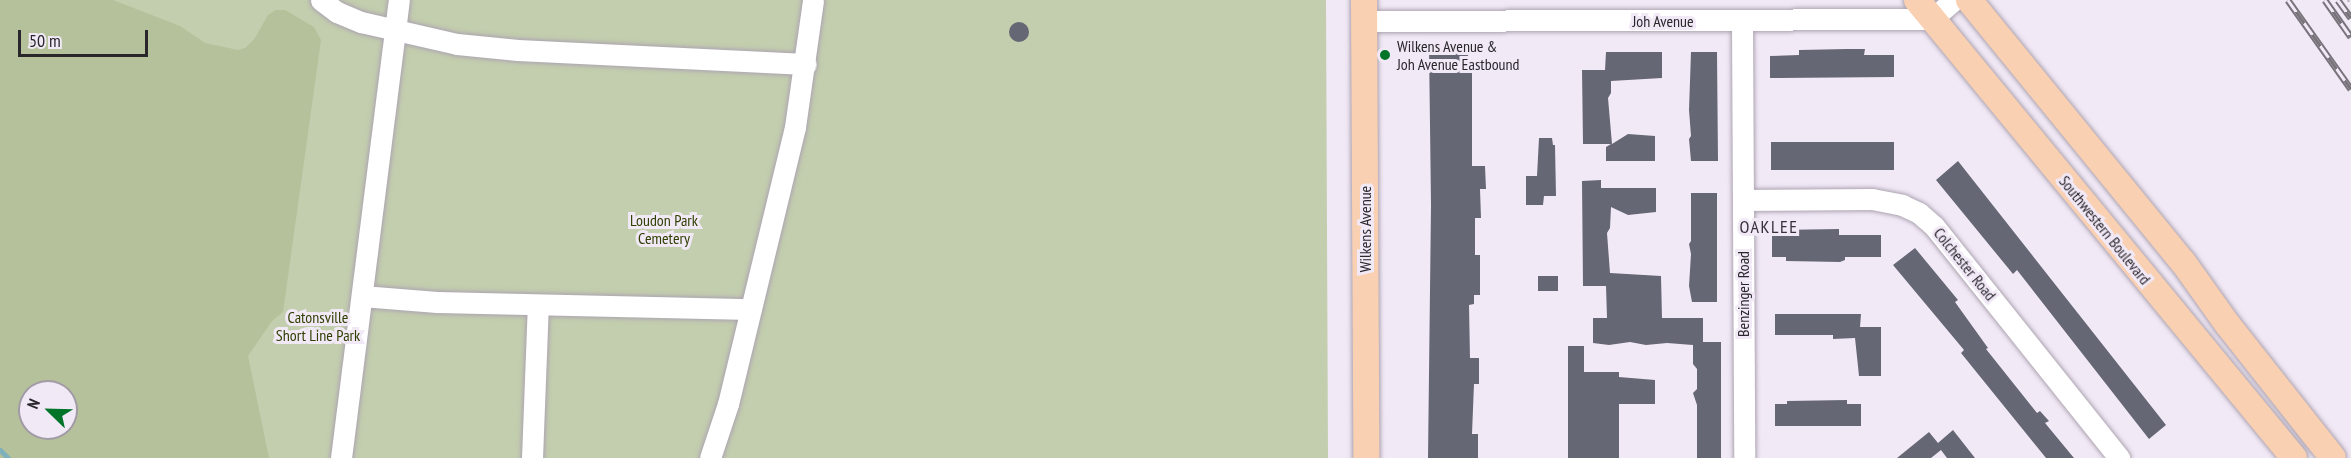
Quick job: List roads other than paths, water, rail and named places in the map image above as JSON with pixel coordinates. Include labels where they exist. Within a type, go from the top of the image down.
[{"type":"main road","points":[[1969,0],[2183,262],[2228,325],[2333,458]]},
{"type":"main road","name":"Southwestern Boulevard","points":[[1925,9],[2294,458]]},
{"type":"main road","name":"Wilkens Avenue","points":[[1364,10],[1366,458]]},
{"type":"street","points":[[321,0],[337,12],[361,22],[457,44],[518,50],[806,64]]},
{"type":"street","points":[[341,458],[399,0]]},
{"type":"street","points":[[710,458],[728,404],[795,127],[806,64],[813,0]]},
{"type":"street","points":[[1925,9],[1954,0]]},
{"type":"street","name":"Joh Avenue","points":[[1364,10],[1742,21],[1925,9]]},
{"type":"street","name":"Benzinger Road","points":[[1742,21],[1744,458]]},
{"type":"street","name":"Colchester Road","points":[[1743,200],[1872,199],[1902,205],[1919,213],[1941,235],[2119,458]]},
{"type":"street","points":[[362,296],[438,302],[751,309]]},
{"type":"street","points":[[532,458],[538,305]]},
{"type":"waterway","points":[[0,450],[8,458]]},
{"type":"railway","points":[[2288,0],[2351,89]]},
{"type":"railway","points":[[2325,0],[2351,37]]},
{"type":"railway","points":[[2338,0],[2351,18]]},
{"type":"place","name":"Wilkens Avenue & Joh Avenue Eastbound","points":[[1385,55]]},
{"type":"district","name":"OAKLEE","points":[[1769,227]]},
{"type":"park label","name":"Loudon Park Cemetery","points":[[664,229]]},
{"type":"park label","name":"Catonsville Short Line Park","points":[[318,326]]}]
